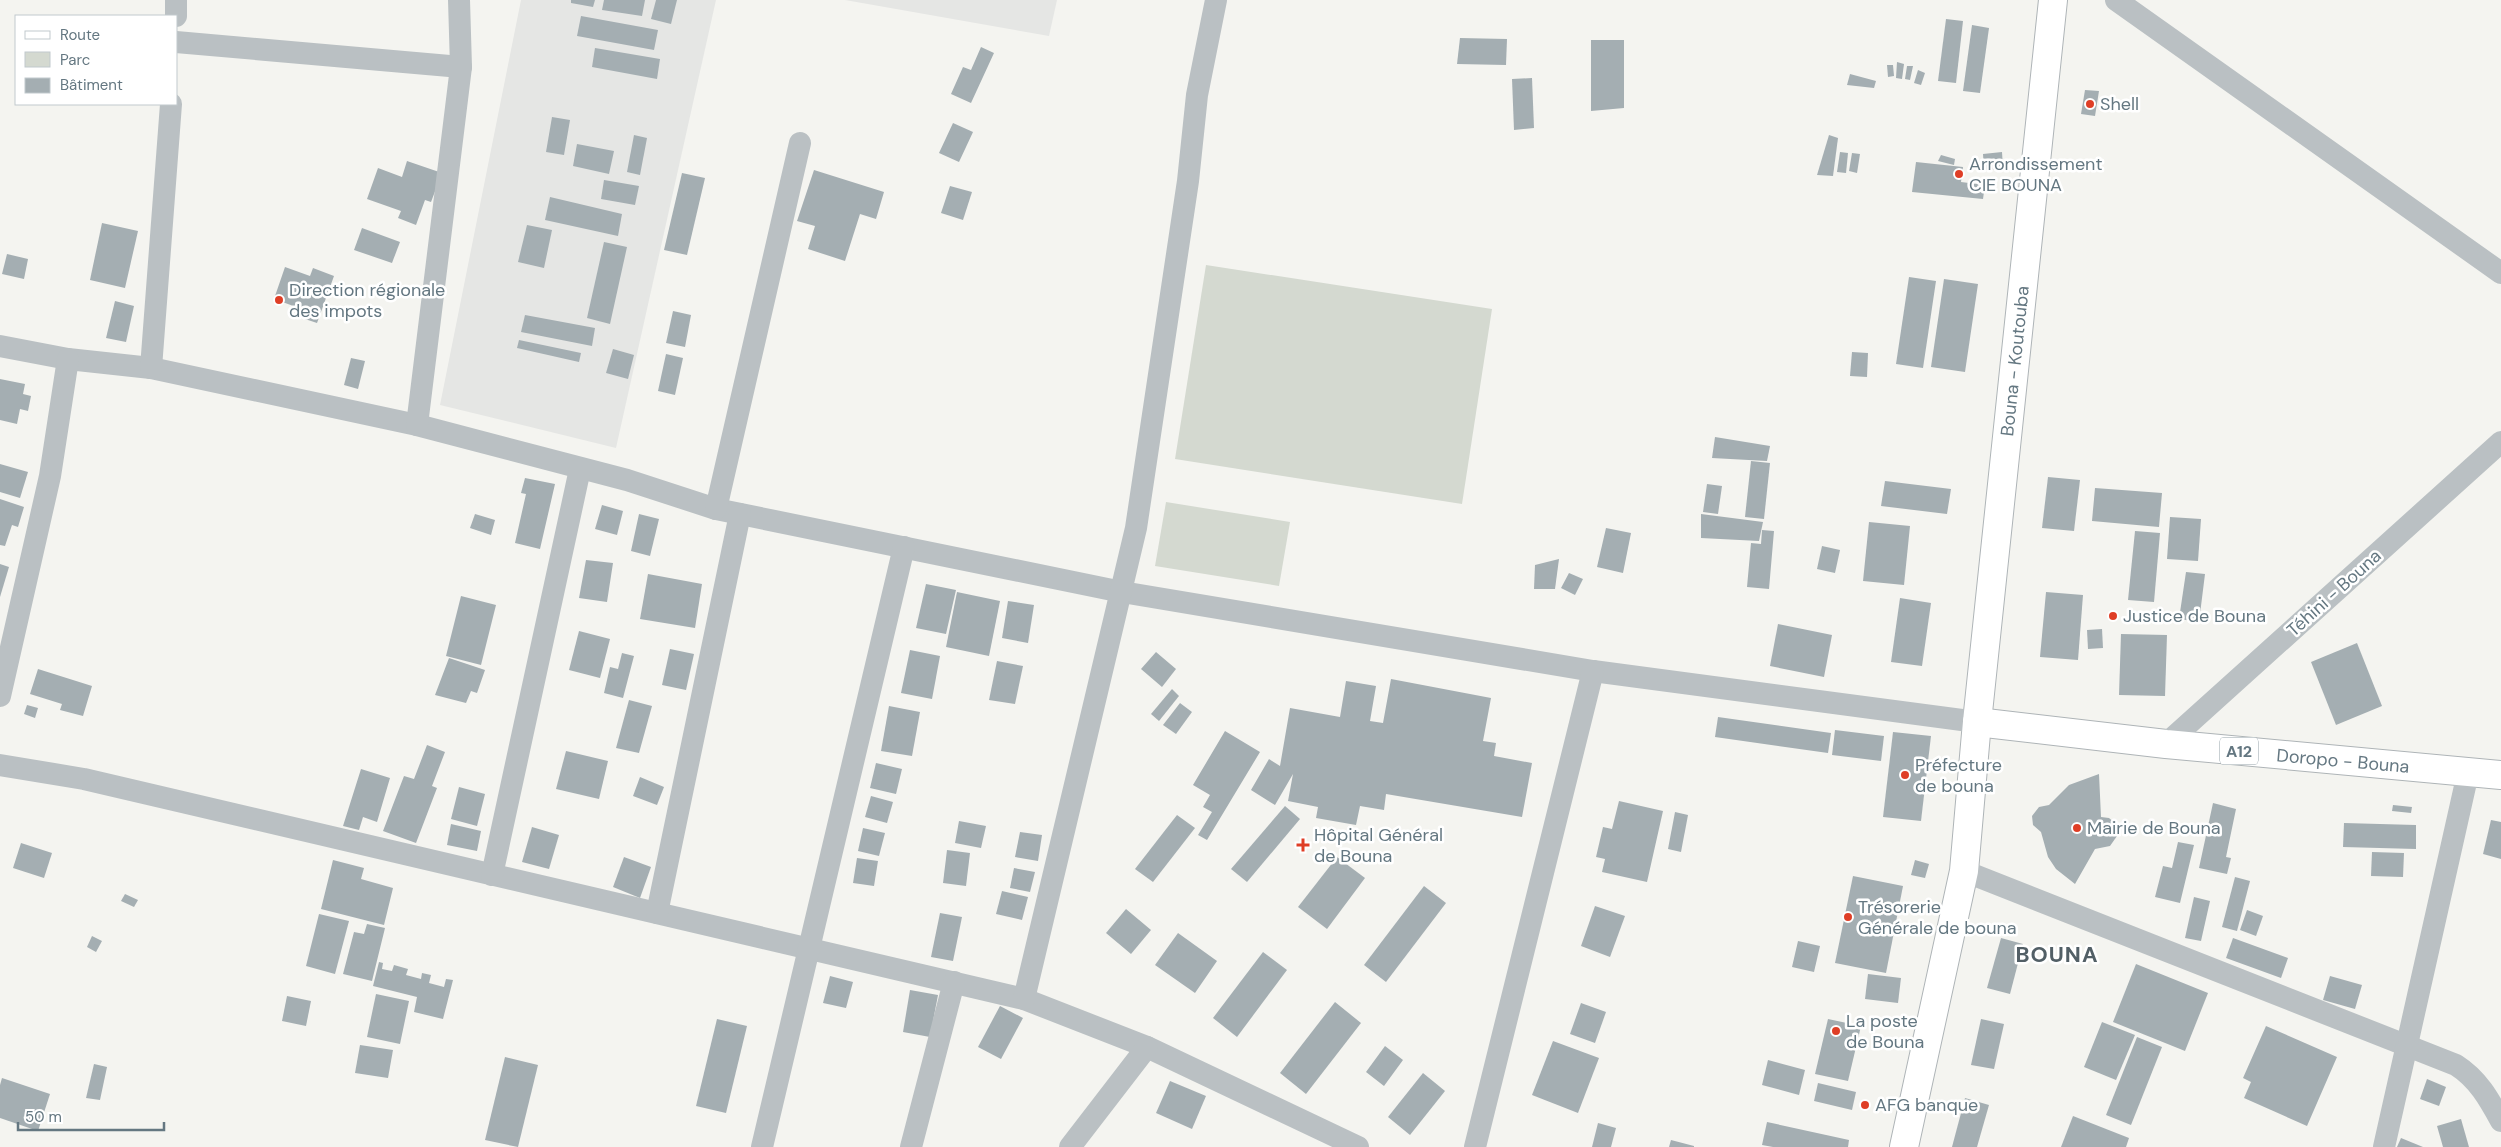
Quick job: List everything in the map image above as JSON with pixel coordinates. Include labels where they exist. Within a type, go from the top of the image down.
[{"type":"main road","name":"Bouna - Koutouba","points":[[1904,1147],[1964,871],[1977,722],[2053,0]]},
{"type":"main road","name":"Doropo - Bouna","points":[[1977,722],[2166,744],[2501,775]]},
{"type":"street","points":[[176,0],[176,15]]},
{"type":"street","points":[[417,425],[461,67],[459,0]]},
{"type":"street","points":[[1024,998],[1136,528],[1188,181],[1196,95],[1216,0]]},
{"type":"street","points":[[2116,0],[2501,274]]},
{"type":"street","points":[[178,42],[461,67]]},
{"type":"street","points":[[152,368],[171,105]]},
{"type":"street","points":[[716,509],[800,142]]},
{"type":"street","points":[[0,346],[68,359],[152,368],[417,425],[627,480],[716,509],[1122,592],[1593,671],[1977,722]]},
{"type":"street","points":[[0,696],[50,476],[68,359]]},
{"type":"street","name":"Téhini - Bouna","points":[[2166,744],[2501,442]]},
{"type":"street","points":[[492,875],[580,469]]},
{"type":"street","points":[[656,913],[740,514]]},
{"type":"street","points":[[762,1147],[904,547]]},
{"type":"street","points":[[1475,1147],[1593,671]]},
{"type":"street","points":[[0,765],[84,779],[1024,998],[1147,1047],[1358,1147]]},
{"type":"street","points":[[2384,1147],[2468,772]]},
{"type":"street","points":[[1964,871],[2456,1065],[2470,1074],[2482,1088],[2501,1121]]},
{"type":"street","points":[[911,1147],[954,982]]},
{"type":"street","points":[[1070,1147],[1147,1047]]},
{"type":"shaded area","points":[[521,0],[716,0],[616,448],[440,405]]},
{"type":"shaded area","points":[[845,0],[1057,0],[1049,36]]},
{"type":"green space","points":[[1206,265],[1492,309],[1462,504],[1175,459]]},
{"type":"green space","points":[[1166,502],[1290,522],[1279,586],[1155,566]]},
{"type":"building","points":[[571,0],[595,0],[593,7],[571,3]]},
{"type":"building","points":[[604,0],[645,0],[642,16],[602,10]]},
{"type":"building","points":[[656,0],[677,0],[671,24],[651,19]]},
{"type":"building","points":[[581,16],[658,30],[654,50],[577,36]]},
{"type":"building","points":[[1946,19],[1963,21],[1956,83],[1938,81]]},
{"type":"building","points":[[1972,25],[1989,28],[1980,93],[1963,91]]},
{"type":"building","points":[[1460,38],[1507,39],[1506,65],[1457,64]]},
{"type":"building","points":[[1591,40],[1624,40],[1624,108],[1591,111]]},
{"type":"building","points":[[981,47],[994,53],[971,103],[951,94],[963,67],[971,70]]},
{"type":"building","points":[[595,48],[660,59],[657,79],[592,67]]},
{"type":"building","points":[[1897,62],[1904,64],[1902,79],[1896,78]]},
{"type":"building","points":[[1887,65],[1893,65],[1894,76],[1888,77]]},
{"type":"building","points":[[1907,66],[1913,66],[1910,80],[1905,79]]},
{"type":"building","points":[[1918,70],[1925,73],[1921,85],[1914,83]]},
{"type":"building","points":[[1850,74],[1876,81],[1874,88],[1847,85]]},
{"type":"building","points":[[1532,78],[1534,128],[1514,130],[1512,79]]},
{"type":"building","points":[[2085,90],[2099,91],[2095,116],[2081,114]]},
{"type":"building","points":[[552,117],[570,120],[564,155],[546,152]]},
{"type":"building","points":[[953,123],[973,132],[959,162],[939,153]]},
{"type":"building","points":[[634,135],[647,138],[640,175],[627,172]]},
{"type":"building","points":[[1829,135],[1838,138],[1833,176],[1817,175]]},
{"type":"building","points":[[577,144],[614,151],[609,174],[573,166]]},
{"type":"building","points":[[1840,152],[1848,153],[1846,173],[1837,172]]},
{"type":"building","points":[[2002,152],[2003,169],[1984,170],[1983,154]]},
{"type":"building","points":[[1852,153],[1860,154],[1857,173],[1849,171]]},
{"type":"building","points":[[1941,155],[1955,159],[1954,165],[1938,161]]},
{"type":"building","points":[[407,161],[442,173],[431,202],[425,200],[416,225],[398,218],[401,211],[367,199],[378,168],[402,177]]},
{"type":"building","points":[[1916,162],[1963,167],[1961,182],[1985,185],[1983,199],[1912,192]]},
{"type":"building","points":[[814,170],[884,192],[876,219],[860,214],[845,261],[808,249],[815,226],[797,221]]},
{"type":"building","points":[[682,173],[705,178],[687,255],[664,250]]},
{"type":"building","points":[[604,180],[639,186],[635,205],[601,199]]},
{"type":"building","points":[[950,186],[972,192],[963,220],[941,213]]},
{"type":"building","points":[[550,197],[622,214],[618,236],[545,220]]},
{"type":"building","points":[[102,223],[138,231],[125,288],[90,280]]},
{"type":"building","points":[[527,225],[552,230],[544,268],[518,262]]},
{"type":"building","points":[[362,228],[400,242],[392,263],[354,250]]},
{"type":"building","points":[[604,242],[627,247],[610,324],[587,318]]},
{"type":"building","points":[[7,254],[28,259],[24,279],[2,274]]},
{"type":"building","points":[[285,267],[310,276],[313,268],[334,276],[317,323],[296,316],[299,308],[274,299]]},
{"type":"building","points":[[1909,277],[1936,281],[1923,368],[1896,364]]},
{"type":"building","points":[[1944,279],[1978,284],[1965,372],[1931,367]]},
{"type":"building","points":[[115,301],[134,306],[126,342],[106,338]]},
{"type":"building","points":[[673,311],[691,315],[685,347],[666,343]]},
{"type":"building","points":[[525,315],[595,328],[592,346],[521,332]]},
{"type":"building","points":[[519,340],[581,353],[579,362],[517,348]]},
{"type":"building","points":[[613,349],[634,355],[628,379],[606,373]]},
{"type":"building","points":[[1852,352],[1868,353],[1867,377],[1850,376]]},
{"type":"building","points":[[666,354],[683,358],[675,395],[658,391]]},
{"type":"building","points":[[351,358],[365,361],[358,389],[344,385]]},
{"type":"building","points":[[0,379],[25,384],[23,394],[31,396],[28,411],[20,409],[17,424],[0,420]]},
{"type":"building","points":[[1715,437],[1770,446],[1767,461],[1712,458]]},
{"type":"building","points":[[1751,461],[1770,463],[1764,519],[1745,517]]},
{"type":"building","points":[[0,464],[28,472],[20,498],[0,492]]},
{"type":"building","points":[[2048,477],[2080,480],[2074,531],[2042,528]]},
{"type":"building","points":[[525,478],[555,484],[540,549],[515,543],[526,494],[521,493]]},
{"type":"building","points":[[1885,481],[1951,489],[1947,514],[1881,506]]},
{"type":"building","points":[[1707,484],[1722,486],[1718,514],[1703,512]]},
{"type":"building","points":[[2095,488],[2162,493],[2159,527],[2092,521]]},
{"type":"building","points":[[0,499],[24,507],[18,527],[12,525],[5,546],[0,545]]},
{"type":"building","points":[[602,505],[623,511],[617,535],[595,529]]},
{"type":"building","points":[[475,514],[495,520],[491,535],[470,528]]},
{"type":"building","points":[[639,514],[659,519],[650,556],[631,551]]},
{"type":"building","points":[[1701,514],[1763,522],[1759,541],[1701,538]]},
{"type":"building","points":[[2170,517],[2201,519],[2198,561],[2167,559]]},
{"type":"building","points":[[1869,522],[1910,526],[1904,585],[1863,581]]},
{"type":"building","points":[[1606,528],[1631,533],[1623,573],[1597,567]]},
{"type":"building","points":[[1762,530],[1774,531],[1769,589],[1747,587],[1751,543],[1761,544]]},
{"type":"building","points":[[2135,531],[2160,533],[2154,602],[2128,600]]},
{"type":"building","points":[[1822,546],[1840,550],[1835,573],[1817,569]]},
{"type":"building","points":[[1559,559],[1555,589],[1534,589],[1535,565]]},
{"type":"building","points":[[586,560],[613,563],[607,602],[579,598]]},
{"type":"building","points":[[0,564],[9,567],[0,597]]},
{"type":"building","points":[[2186,572],[2205,574],[2199,622],[2179,619]]},
{"type":"building","points":[[1569,573],[1583,579],[1575,595],[1561,588]]},
{"type":"building","points":[[648,574],[702,584],[695,628],[640,619]]},
{"type":"building","points":[[926,584],[956,590],[946,634],[916,628]]},
{"type":"building","points":[[957,592],[1000,601],[989,656],[946,647]]},
{"type":"building","points":[[2046,592],[2083,595],[2078,660],[2040,657]]},
{"type":"building","points":[[461,596],[496,605],[481,665],[446,656]]},
{"type":"building","points":[[1900,598],[1931,603],[1922,666],[1891,662]]},
{"type":"building","points":[[1008,601],[1034,605],[1028,643],[1002,638]]},
{"type":"building","points":[[1778,624],[1832,635],[1824,677],[1770,666]]},
{"type":"building","points":[[2102,629],[2103,648],[2088,649],[2087,630]]},
{"type":"building","points":[[579,631],[610,639],[600,678],[569,670]]},
{"type":"building","points":[[2121,634],[2167,635],[2165,696],[2119,695]]},
{"type":"building","points":[[2357,643],[2382,706],[2336,725],[2311,662]]},
{"type":"building","points":[[670,649],[694,654],[686,690],[662,685]]},
{"type":"building","points":[[910,650],[940,656],[932,699],[901,693]]},
{"type":"building","points":[[1156,652],[1176,669],[1162,687],[1141,669]]},
{"type":"building","points":[[622,653],[634,656],[623,698],[604,693],[610,667],[618,669]]},
{"type":"building","points":[[449,658],[485,670],[477,693],[471,691],[466,703],[435,695]]},
{"type":"building","points":[[997,661],[1023,666],[1015,704],[989,700]]},
{"type":"building","points":[[38,669],[92,686],[83,716],[60,710],[62,704],[30,694]]},
{"type":"building","points":[[1391,679],[1491,698],[1483,741],[1496,743],[1494,756],[1532,763],[1522,817],[1386,794],[1384,810],[1360,806],[1356,825],[1316,818],[1318,807],[1288,801],[1293,774],[1275,805],[1251,790],[1269,759],[1280,766],[1290,708],[1340,717],[1346,681],[1376,686],[1370,721],[1383,723]]},
{"type":"building","points":[[1172,689],[1179,696],[1159,721],[1151,714]]},
{"type":"building","points":[[629,700],[652,706],[639,753],[616,748]]},
{"type":"building","points":[[1180,703],[1192,712],[1176,734],[1163,725]]},
{"type":"building","points":[[27,705],[38,708],[35,718],[24,714]]},
{"type":"building","points":[[889,706],[920,712],[912,756],[881,751]]},
{"type":"building","points":[[1718,717],[1831,733],[1828,753],[1715,737]]},
{"type":"building","points":[[1835,730],[1884,736],[1881,761],[1832,755]]},
{"type":"building","points":[[1225,731],[1260,752],[1207,840],[1198,835],[1212,812],[1203,807],[1210,795],[1193,785]]},
{"type":"building","points":[[1893,732],[1931,736],[1921,821],[1883,817]]},
{"type":"building","points":[[427,745],[445,752],[432,786],[437,788],[416,843],[383,831],[404,776],[414,779]]},
{"type":"building","points":[[566,751],[608,761],[599,799],[556,789]]},
{"type":"building","points":[[876,763],[902,769],[896,794],[870,788]]},
{"type":"building","points":[[361,769],[390,778],[377,822],[363,817],[359,830],[343,826]]},
{"type":"building","name":"Mairie de Bouna","points":[[2099,774],[2101,817],[2109,818],[2116,824],[2117,836],[2110,846],[2095,849],[2075,884],[2056,869],[2048,857],[2041,832],[2033,825],[2032,816],[2039,807],[2049,805],[2069,785]]},
{"type":"building","points":[[640,777],[664,787],[657,805],[633,796]]},
{"type":"building","points":[[459,787],[485,794],[477,826],[451,819]]},
{"type":"building","points":[[871,796],[893,802],[887,823],[865,817]]},
{"type":"building","points":[[1619,801],[1663,811],[1647,882],[1602,872],[1605,859],[1596,857],[1603,827],[1612,829]]},
{"type":"building","points":[[2213,803],[2236,809],[2226,857],[2231,858],[2227,874],[2199,868]]},
{"type":"building","points":[[2393,805],[2412,807],[2411,813],[2392,811]]},
{"type":"building","points":[[1285,806],[1300,819],[1247,882],[1231,869]]},
{"type":"building","points":[[1675,812],[1688,815],[1681,852],[1668,849]]},
{"type":"building","points":[[1177,815],[1195,828],[1153,882],[1135,869]]},
{"type":"building","points":[[2491,820],[2501,822],[2501,859],[2483,854]]},
{"type":"building","points":[[959,821],[986,826],[981,848],[955,843]]},
{"type":"building","points":[[2344,823],[2416,825],[2416,849],[2343,847]]},
{"type":"building","points":[[451,824],[481,831],[477,851],[447,845]]},
{"type":"building","points":[[532,827],[559,835],[549,869],[522,862]]},
{"type":"building","points":[[863,828],[885,833],[879,856],[858,851]]},
{"type":"building","points":[[1020,832],[1042,835],[1038,861],[1015,857]]},
{"type":"building","points":[[2178,842],[2194,845],[2180,903],[2155,897],[2163,866],[2172,868]]},
{"type":"building","points":[[21,843],[52,853],[44,878],[13,868]]},
{"type":"building","points":[[947,850],[970,853],[966,886],[943,883]]},
{"type":"building","points":[[2372,852],[2404,853],[2403,877],[2371,876]]},
{"type":"building","points":[[624,857],[651,867],[640,898],[613,887]]},
{"type":"building","points":[[1337,857],[1365,878],[1327,929],[1298,907]]},
{"type":"building","points":[[857,858],[878,861],[874,886],[853,883]]},
{"type":"building","points":[[333,860],[364,868],[361,879],[393,888],[384,925],[321,909]]},
{"type":"building","points":[[1915,860],[1929,864],[1925,878],[1911,875]]},
{"type":"building","points":[[1014,868],[1035,872],[1030,892],[1010,888]]},
{"type":"building","points":[[1853,876],[1903,886],[1886,973],[1835,963]]},
{"type":"building","points":[[2235,877],[2250,881],[2237,931],[2222,927]]},
{"type":"building","points":[[1424,886],[1446,903],[1386,982],[1364,965]]},
{"type":"building","points":[[1002,891],[1028,897],[1022,920],[996,914]]},
{"type":"building","points":[[125,894],[138,900],[134,907],[121,901]]},
{"type":"building","points":[[2194,897],[2210,901],[2201,941],[2185,938]]},
{"type":"building","points":[[1595,906],[1625,916],[1610,957],[1581,946]]},
{"type":"building","points":[[1126,909],[1151,930],[1131,954],[1106,933]]},
{"type":"building","points":[[2247,910],[2263,916],[2256,936],[2240,930]]},
{"type":"building","points":[[940,913],[962,917],[953,961],[931,957]]},
{"type":"building","points":[[319,914],[349,921],[335,974],[306,966]]},
{"type":"building","points":[[367,924],[385,928],[372,981],[343,974],[354,932],[364,934]]},
{"type":"building","points":[[1178,933],[1217,961],[1195,993],[1155,965]]},
{"type":"building","points":[[92,936],[102,941],[96,952],[87,947]]},
{"type":"building","points":[[2001,938],[2023,944],[2010,994],[1987,988]]},
{"type":"building","points":[[2233,938],[2288,958],[2281,978],[2226,958]]},
{"type":"building","points":[[1798,941],[1820,946],[1814,972],[1792,967]]},
{"type":"building","points":[[1263,952],[1287,970],[1237,1037],[1213,1018]]},
{"type":"building","points":[[379,962],[383,963],[382,969],[392,971],[394,965],[408,969],[406,975],[421,979],[422,973],[431,975],[429,983],[444,987],[446,979],[453,980],[443,1019],[414,1012],[417,997],[373,986]]},
{"type":"building","points":[[2136,964],[2208,993],[2185,1051],[2113,1022]]},
{"type":"building","points":[[1868,974],[1901,978],[1898,1003],[1865,999]]},
{"type":"building","points":[[830,976],[853,982],[846,1008],[823,1003]]},
{"type":"building","points":[[2330,976],[2362,985],[2355,1009],[2323,1000]]},
{"type":"building","points":[[910,990],[938,995],[930,1037],[903,1032]]},
{"type":"building","points":[[376,994],[409,1001],[400,1044],[367,1037]]},
{"type":"building","points":[[287,996],[311,1001],[306,1026],[282,1021]]},
{"type":"building","points":[[1335,1002],[1361,1023],[1306,1094],[1280,1073]]},
{"type":"building","points":[[1581,1003],[1606,1012],[1595,1043],[1570,1034]]},
{"type":"building","points":[[1000,1006],[1023,1018],[1001,1059],[978,1047]]},
{"type":"building","points":[[717,1019],[747,1026],[726,1113],[696,1106]]},
{"type":"building","points":[[1828,1019],[1861,1026],[1848,1081],[1815,1074]]},
{"type":"building","points":[[1981,1019],[2004,1024],[1994,1069],[1971,1065]]},
{"type":"building","points":[[2102,1022],[2135,1035],[2116,1080],[2084,1067]]},
{"type":"building","points":[[2266,1026],[2337,1057],[2307,1126],[2244,1098],[2251,1082],[2243,1078]]},
{"type":"building","points":[[2137,1037],[2162,1047],[2131,1125],[2106,1115]]},
{"type":"building","points":[[1553,1041],[1599,1058],[1578,1113],[1532,1095]]},
{"type":"building","points":[[360,1045],[393,1050],[388,1078],[355,1073]]},
{"type":"building","points":[[1385,1046],[1403,1060],[1384,1086],[1366,1072]]},
{"type":"building","points":[[505,1057],[538,1065],[518,1147],[485,1140]]},
{"type":"building","points":[[1768,1060],[1805,1070],[1799,1095],[1762,1085]]},
{"type":"building","points":[[94,1064],[107,1067],[100,1100],[86,1098]]},
{"type":"building","points":[[1423,1073],[1445,1091],[1410,1135],[1388,1117]]},
{"type":"building","points":[[2,1078],[50,1094],[38,1131],[0,1118],[0,1085]]},
{"type":"building","points":[[2427,1079],[2446,1087],[2439,1106],[2420,1099]]},
{"type":"building","points":[[1170,1081],[1206,1096],[1192,1129],[1156,1113]]},
{"type":"building","points":[[1818,1083],[1856,1092],[1852,1110],[1814,1101]]},
{"type":"building","points":[[1965,1098],[1989,1105],[1977,1147],[1952,1147]]},
{"type":"building","points":[[2073,1116],[2129,1138],[2126,1147],[2061,1147]]},
{"type":"building","points":[[2461,1119],[2469,1147],[2443,1147],[2437,1126]]},
{"type":"building","points":[[1767,1122],[1849,1140],[1848,1147],[1773,1147],[1762,1145]]},
{"type":"building","points":[[1598,1123],[1616,1128],[1611,1147],[1592,1147]]},
{"type":"building","points":[[2401,1138],[2423,1147],[2397,1147]]},
{"type":"building","points":[[1671,1140],[1694,1146],[1694,1147],[1669,1147]]},
{"type":"place","name":"Shell","points":[[2090,104]]},
{"type":"place","name":"Arrondissement CIE BOUNA","points":[[1959,174]]},
{"type":"place","name":"Direction régionale des impots","points":[[279,300]]},
{"type":"place","name":"Justice de Bouna","points":[[2113,616]]},
{"type":"place","name":"Préfecture de bouna","points":[[1905,775]]},
{"type":"place","name":"Mairie de Bouna","points":[[2077,828]]},
{"type":"place","name":"Hôpital Général de Bouna","points":[[1303,845]]},
{"type":"place","name":"Trésorerie Générale de bouna","points":[[1848,917]]},
{"type":"place","name":"La poste de Bouna","points":[[1836,1031]]},
{"type":"place","name":"AFG banque","points":[[1865,1105]]},
{"type":"district","name":"BOUNA","points":[[2057,954]]}]
